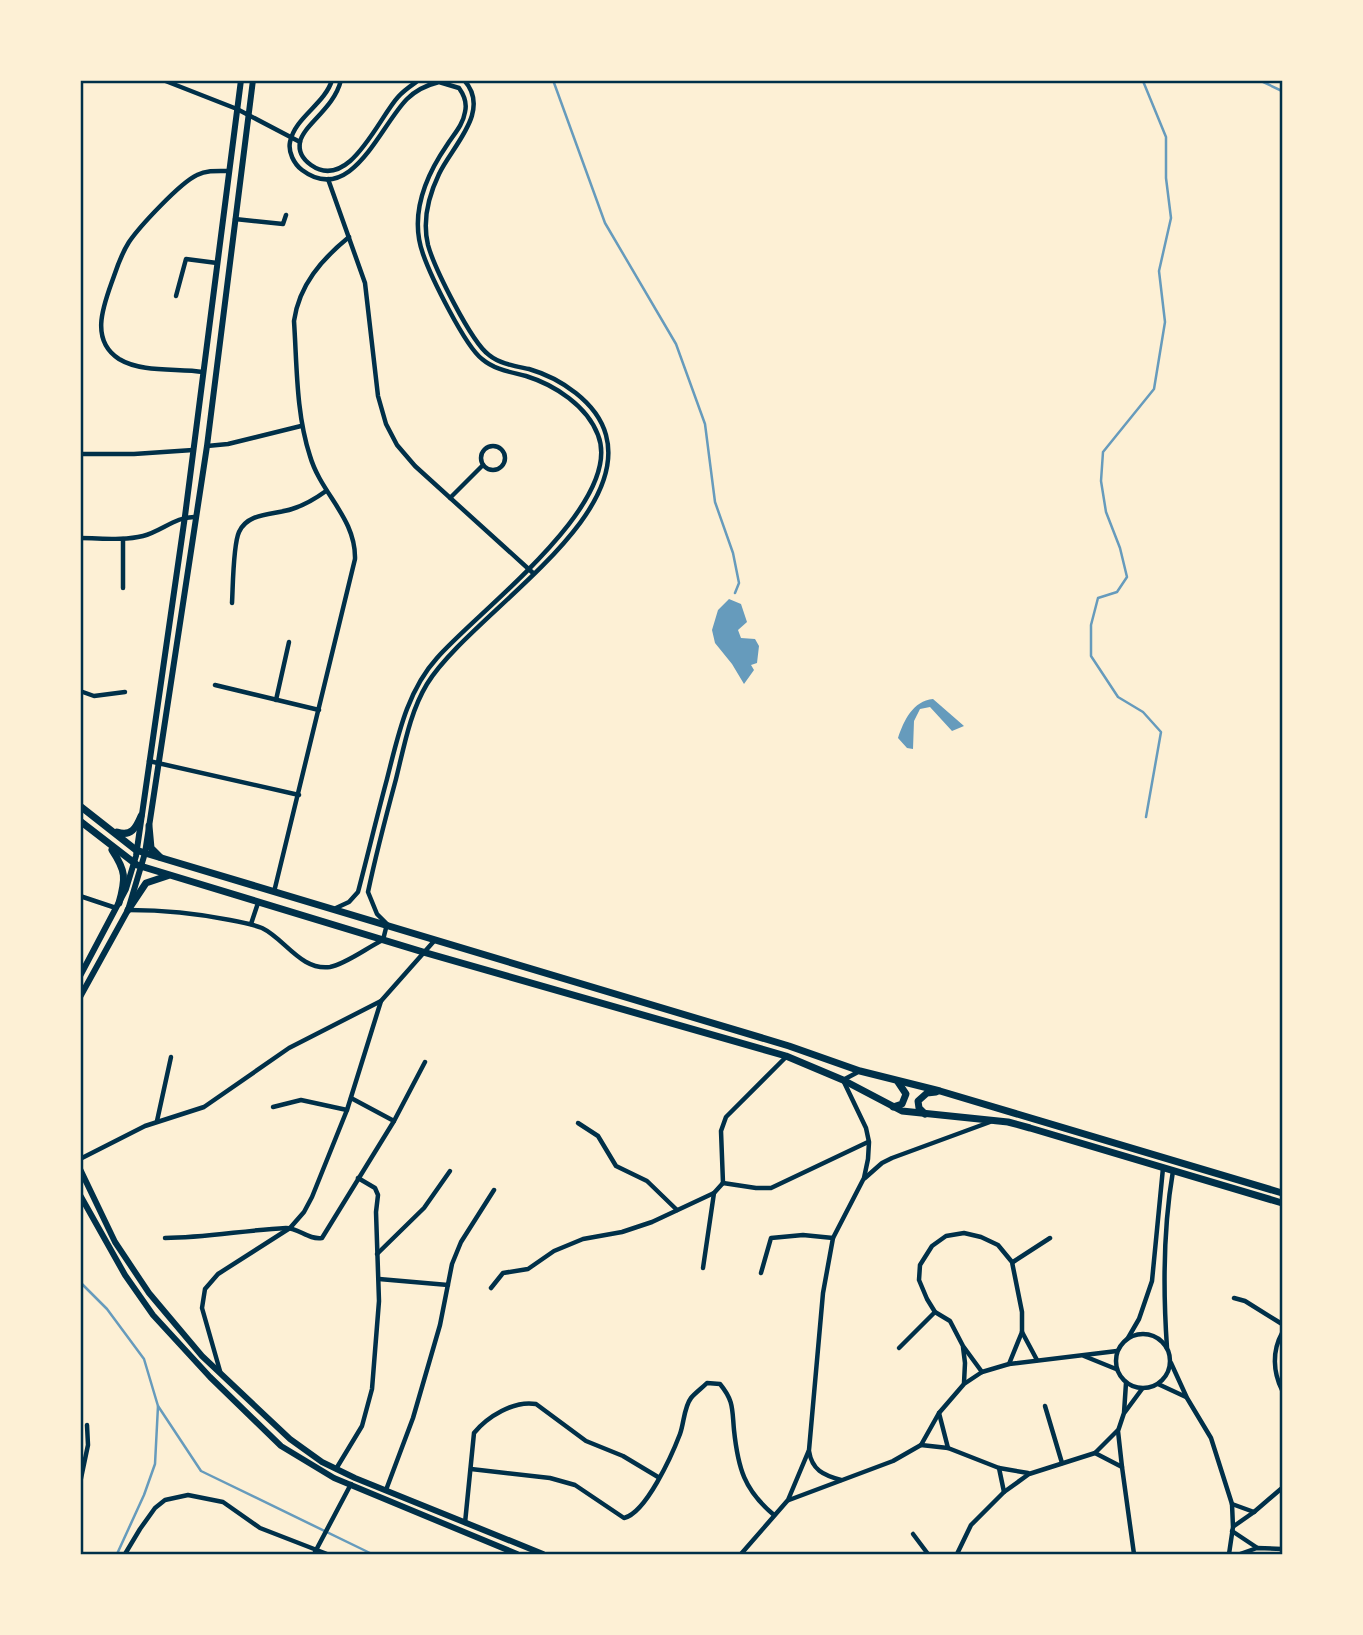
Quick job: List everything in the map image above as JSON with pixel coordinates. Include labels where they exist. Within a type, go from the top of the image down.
[{"type":"main road","points":[[80,976],[140,858],[141,816],[185,516],[241,80]]},
{"type":"main road","points":[[128,910],[149,826],[207,446],[253,80]]},
{"type":"main road","points":[[80,806],[140,858],[163,859],[789,1046],[860,1071],[940,1091],[1283,1193]]},
{"type":"main road","points":[[108,828],[126,834],[136,829],[141,816]]},
{"type":"main road","points":[[80,821],[106,841],[171,876],[423,953],[786,1056],[843,1080],[902,1111],[994,1121],[1051,1134],[1283,1203]]},
{"type":"main road","points":[[149,826],[151,848],[163,859]]},
{"type":"main road","points":[[106,841],[122,865],[124,873],[118,905]]},
{"type":"main road","points":[[80,997],[146,883],[156,878],[171,876]]},
{"type":"main road","points":[[893,1107],[902,1104],[906,1094],[897,1082]]},
{"type":"main road","points":[[925,1114],[918,1105],[921,1097],[940,1091]]},
{"type":"main road","points":[[81,1172],[115,1242],[149,1293],[183,1336],[222,1377],[290,1439],[355,1478],[543,1555]]},
{"type":"main road","points":[[80,1195],[140,1297],[188,1354],[281,1446],[316,1469],[517,1555]]},
{"type":"street","points":[[314,920],[325,908],[341,906],[358,892],[398,738],[408,705],[422,679],[436,659],[566,529],[597,480],[601,457],[599,437],[584,413],[543,382],[489,365],[468,344],[425,260],[417,223],[420,202],[428,180],[464,118],[466,107],[459,88],[454,84],[439,82],[413,94],[348,174],[328,179],[300,168],[290,150],[291,138],[328,91],[332,80]]},
{"type":"street","points":[[341,80],[333,100],[300,142],[303,158],[317,169],[337,171],[345,167],[398,97],[419,80]]},
{"type":"street","points":[[128,910],[176,911],[251,925],[273,935],[308,963],[319,966],[331,967],[383,940],[387,926],[372,905],[368,892],[405,740],[414,710],[426,685],[444,661],[568,538],[594,501],[608,466],[606,432],[591,409],[573,391],[551,377],[499,361],[483,350],[475,340],[432,256],[425,229],[427,206],[448,156],[467,130],[474,112],[472,93],[464,80]]},
{"type":"street","points":[[167,81],[237,109],[300,142]]},
{"type":"street","points":[[345,167],[348,174]]},
{"type":"street","points":[[203,372],[147,367],[118,358],[105,342],[100,320],[121,256],[137,231],[189,179],[206,172],[229,171]]},
{"type":"street","points":[[328,179],[365,283],[378,396],[386,424],[397,445],[415,466],[533,573]]},
{"type":"street","points":[[235,219],[283,224],[286,215]]},
{"type":"street","points":[[274,893],[355,559],[352,530],[326,491],[310,460],[301,426],[294,321],[296,306],[319,265],[349,237]]},
{"type":"street","points":[[176,296],[186,259],[217,263]]},
{"type":"street","points":[[468,344],[475,340]]},
{"type":"street","points":[[207,446],[228,444],[301,426]]},
{"type":"street","points":[[492,446],[503,451],[505,459],[499,468],[492,470],[483,465],[481,457],[485,449],[492,446]]},
{"type":"street","points":[[80,454],[193,450]]},
{"type":"street","points":[[450,498],[483,465]]},
{"type":"street","points":[[232,603],[237,534],[244,523],[254,517],[308,503],[326,491]]},
{"type":"street","points":[[80,538],[123,539],[144,536],[185,516],[196,517]]},
{"type":"street","points":[[123,539],[123,588]]},
{"type":"street","points":[[276,699],[289,642]]},
{"type":"street","points":[[452,643],[457,648]]},
{"type":"street","points":[[215,685],[319,710]]},
{"type":"street","points":[[80,691],[94,696],[125,692]]},
{"type":"street","points":[[398,738],[405,740]]},
{"type":"street","points":[[149,761],[299,795]]},
{"type":"street","points":[[380,804],[389,806]]},
{"type":"street","points":[[80,896],[118,905]]},
{"type":"street","points":[[251,925],[258,903]]},
{"type":"street","points":[[80,1158],[157,1121],[204,1107],[289,1048],[381,1001],[436,940]]},
{"type":"street","points":[[222,1377],[202,1308],[205,1289],[218,1274],[290,1228],[312,1197],[347,1110],[381,1001]]},
{"type":"street","points":[[491,1287],[503,1273],[528,1269],[554,1251],[583,1239],[622,1232],[714,1193],[723,1183],[720,1131],[722,1124],[786,1056]]},
{"type":"street","points":[[157,1121],[171,1057]]},
{"type":"street","points":[[165,1238],[290,1228],[314,1239],[322,1238],[394,1121],[425,1062]]},
{"type":"street","points":[[841,1480],[821,1474],[811,1461],[809,1450],[822,1293],[833,1238],[864,1178],[869,1142],[866,1128],[843,1080],[860,1071]]},
{"type":"street","points":[[351,1098],[394,1121]]},
{"type":"street","points":[[273,1107],[301,1100],[347,1110]]},
{"type":"street","points":[[864,1178],[891,1158],[994,1121]]},
{"type":"street","points":[[578,1123],[598,1136],[616,1166],[647,1181],[677,1210]]},
{"type":"street","points":[[723,1183],[771,1188],[869,1142]]},
{"type":"street","points":[[1116,1369],[1117,1351],[1139,1319],[1152,1282],[1163,1168]]},
{"type":"street","points":[[377,1254],[424,1208],[450,1171]]},
{"type":"street","points":[[1173,1171],[1167,1222],[1164,1301],[1167,1348],[1187,1398],[1211,1438],[1232,1504],[1233,1529],[1229,1555]]},
{"type":"street","points":[[337,1469],[362,1426],[372,1389],[379,1279],[377,1191],[358,1178]]},
{"type":"street","points":[[386,1490],[413,1418],[461,1241],[494,1191]]},
{"type":"street","points":[[703,1268],[714,1193]]},
{"type":"street","points":[[982,1372],[963,1346],[950,1321],[935,1312],[919,1280],[920,1265],[932,1246],[946,1236],[964,1233],[981,1237],[998,1245],[1012,1262],[1022,1312],[1022,1332],[1009,1364]]},
{"type":"street","points":[[761,1273],[771,1238],[807,1234],[833,1238]]},
{"type":"street","points":[[1012,1262],[1050,1238]]},
{"type":"street","points":[[379,1279],[448,1285]]},
{"type":"street","points":[[1234,1298],[1245,1301],[1283,1324]]},
{"type":"street","points":[[899,1348],[935,1312]]},
{"type":"street","points":[[1022,1332],[1037,1360]]},
{"type":"street","points":[[1283,1333],[1276,1350],[1275,1363],[1276,1376],[1283,1390]]},
{"type":"street","points":[[1128,1338],[1146,1334],[1155,1336],[1167,1348]]},
{"type":"street","points":[[963,1346],[964,1384]]},
{"type":"street","points":[[788,1500],[893,1461],[921,1445],[939,1413],[964,1384],[982,1372],[1009,1364],[1117,1351]]},
{"type":"street","points":[[1083,1355],[1116,1369],[1126,1383],[1142,1389]]},
{"type":"street","points":[[1124,1413],[1142,1389],[1158,1384],[1165,1378],[1171,1363]]},
{"type":"street","points":[[471,1469],[550,1478],[575,1485],[624,1518],[632,1516],[646,1500],[680,1435],[690,1398],[707,1383],[720,1384],[730,1396],[735,1445],[742,1477],[755,1500],[774,1515]]},
{"type":"street","points":[[1126,1383],[1124,1413],[1118,1431],[1133,1554]]},
{"type":"street","points":[[1158,1384],[1187,1398]]},
{"type":"street","points":[[465,1523],[474,1433],[482,1424],[505,1410],[526,1402],[536,1404],[586,1441],[623,1456],[658,1477]]},
{"type":"street","points":[[1045,1406],[1062,1463]]},
{"type":"street","points":[[939,1413],[948,1448]]},
{"type":"street","points":[[80,1483],[89,1445],[87,1425]]},
{"type":"street","points":[[957,1555],[971,1525],[1004,1492],[1029,1474],[1095,1453],[1118,1431]]},
{"type":"street","points":[[921,1445],[948,1448],[999,1468],[1029,1474]]},
{"type":"street","points":[[741,1555],[788,1500],[809,1450]]},
{"type":"street","points":[[1095,1453],[1122,1467]]},
{"type":"street","points":[[999,1468],[1004,1492]]},
{"type":"street","points":[[315,1552],[355,1478]]},
{"type":"street","points":[[1233,1529],[1283,1488]]},
{"type":"street","points":[[125,1555],[155,1508],[165,1500],[188,1495],[223,1502],[260,1528],[327,1555]]},
{"type":"street","points":[[1232,1504],[1254,1512]]},
{"type":"street","points":[[1233,1529],[1257,1548]]},
{"type":"street","points":[[913,1534],[928,1555]]},
{"type":"street","points":[[1240,1555],[1257,1548],[1283,1549]]},
{"type":"water","points":[[729,599],[741,604],[747,622],[738,630],[741,638],[755,639],[759,646],[757,663],[751,665],[754,670],[744,684],[715,643],[712,630],[718,610]]},
{"type":"water","points":[[933,699],[964,726],[952,731],[930,707],[920,709],[914,721],[913,749],[907,748],[898,738],[906,718],[920,703]]},
{"type":"waterway","points":[[553,80],[605,223],[676,344],[705,424],[715,502],[733,553],[739,583],[735,593]]},
{"type":"waterway","points":[[1259,80],[1282,91]]},
{"type":"waterway","points":[[1143,81],[1166,137],[1166,178],[1171,218],[1159,271],[1165,322],[1154,389],[1103,452],[1101,481],[1106,512],[1120,548],[1127,577],[1117,592],[1098,598],[1091,625],[1091,656],[1118,697],[1143,712],[1161,732],[1146,817]]},
{"type":"waterway","points":[[80,1282],[107,1309],[144,1359],[158,1406],[201,1471],[372,1554]]},
{"type":"waterway","points":[[117,1554],[155,1464],[158,1406]]}]
